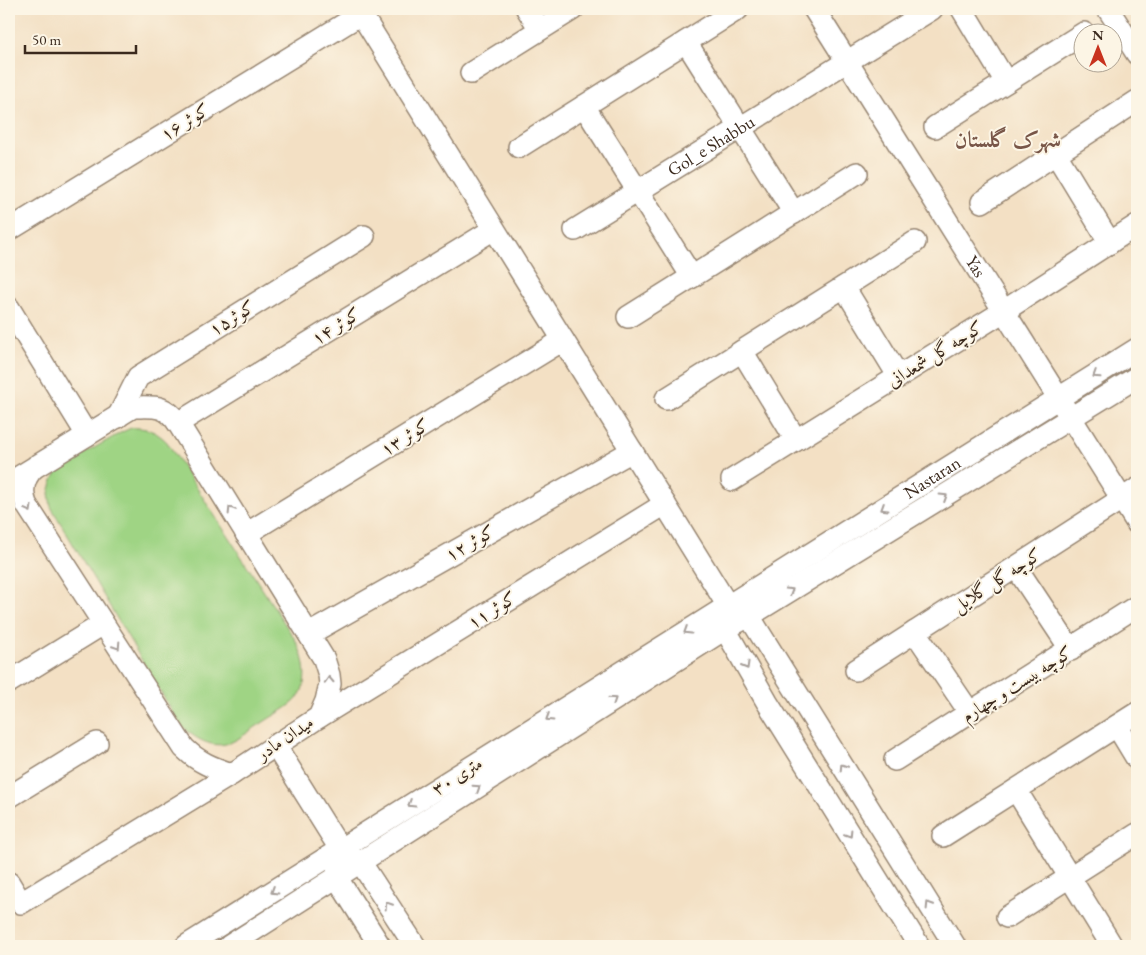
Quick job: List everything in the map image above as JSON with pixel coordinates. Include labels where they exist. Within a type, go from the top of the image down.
[{"type":"street","points":[[528,9],[540,29]]},
{"type":"street","points":[[471,73],[573,9]]},
{"type":"street","points":[[519,147],[738,9]]},
{"type":"street","name":"Yas","points":[[814,9],[1071,418],[1130,494],[1137,524]]},
{"type":"street","name":"Gol_e Shabbu","points":[[575,230],[932,9]]},
{"type":"street","points":[[962,9],[1006,82]]},
{"type":"street","points":[[359,11],[728,606],[749,616],[955,946]]},
{"type":"street","name":"کوثر ۱۶","points":[[9,230],[359,11]]},
{"type":"street","points":[[1099,22],[1114,11],[1137,54]]},
{"type":"street","points":[[935,127],[1074,39]]},
{"type":"street","points":[[686,42],[794,213]]},
{"type":"street","points":[[982,202],[1137,100]]},
{"type":"street","points":[[584,106],[692,277]]},
{"type":"street","points":[[1056,154],[1110,243]]},
{"type":"street","points":[[628,317],[857,173]]},
{"type":"street","name":"کوچه گل شمعدانی","points":[[732,480],[1004,311],[1137,225]]},
{"type":"street","name":"کوثر ۱۴","points":[[178,424],[494,229]]},
{"type":"street","name":"کوثر۱۵","points":[[118,417],[138,377],[364,236]]},
{"type":"street","points":[[666,399],[915,242]]},
{"type":"street","points":[[844,287],[899,377]]},
{"type":"street","points":[[9,308],[87,435]]},
{"type":"street","name":"کوثر ۱۳","points":[[246,534],[563,340]]},
{"type":"street","name":"Nastaran","points":[[728,606],[1137,349]]},
{"type":"street","points":[[742,351],[796,440]]},
{"type":"street","name":"Nastaran","points":[[749,616],[1137,377]]},
{"type":"street","name":"میدان مادر","points":[[154,406],[167,412],[178,424],[309,634],[324,659],[329,675],[330,684],[326,701],[318,717],[232,774],[201,762],[184,748],[26,504],[24,498],[24,484],[36,466],[134,407],[154,406]]},
{"type":"street","name":"کوثر ۱۲","points":[[309,634],[632,451]]},
{"type":"street","points":[[9,483],[36,466]]},
{"type":"street","name":"کوچه گل گلایل","points":[[856,670],[1130,494]]},
{"type":"street","name":"کوثر ۱۱","points":[[318,717],[665,504]]},
{"type":"street","points":[[1016,567],[1071,650]]},
{"type":"street","points":[[728,606],[725,629],[771,709],[919,946]]},
{"type":"street","name":"۳۰ متری","points":[[186,946],[728,606]]},
{"type":"street","name":"کوچه بیست و چهارم","points":[[896,760],[1071,650],[1137,606]]},
{"type":"street","name":"۳۰ متری","points":[[229,946],[725,629],[749,616]]},
{"type":"street","points":[[9,682],[104,624]]},
{"type":"street","points":[[916,632],[970,713]]},
{"type":"street","points":[[943,836],[1137,713]]},
{"type":"street","points":[[1117,726],[1137,759]]},
{"type":"street","points":[[9,798],[97,743]]},
{"type":"street","points":[[275,745],[340,849],[361,863],[414,946]]},
{"type":"street","points":[[9,883],[21,903],[232,774]]},
{"type":"street","points":[[1016,790],[1112,946]]},
{"type":"street","points":[[1007,917],[1137,834]]},
{"type":"street","points":[[340,849],[337,878],[380,946]]},
{"type":"green space","points":[[131,428],[141,428],[150,431],[159,435],[167,442],[296,641],[302,656],[305,672],[303,688],[294,702],[229,743],[215,745],[208,743],[189,732],[179,723],[51,507],[49,493],[53,479],[61,467]]},
{"type":"district","name":"شهرک گلستان","points":[[1008,139]]}]
